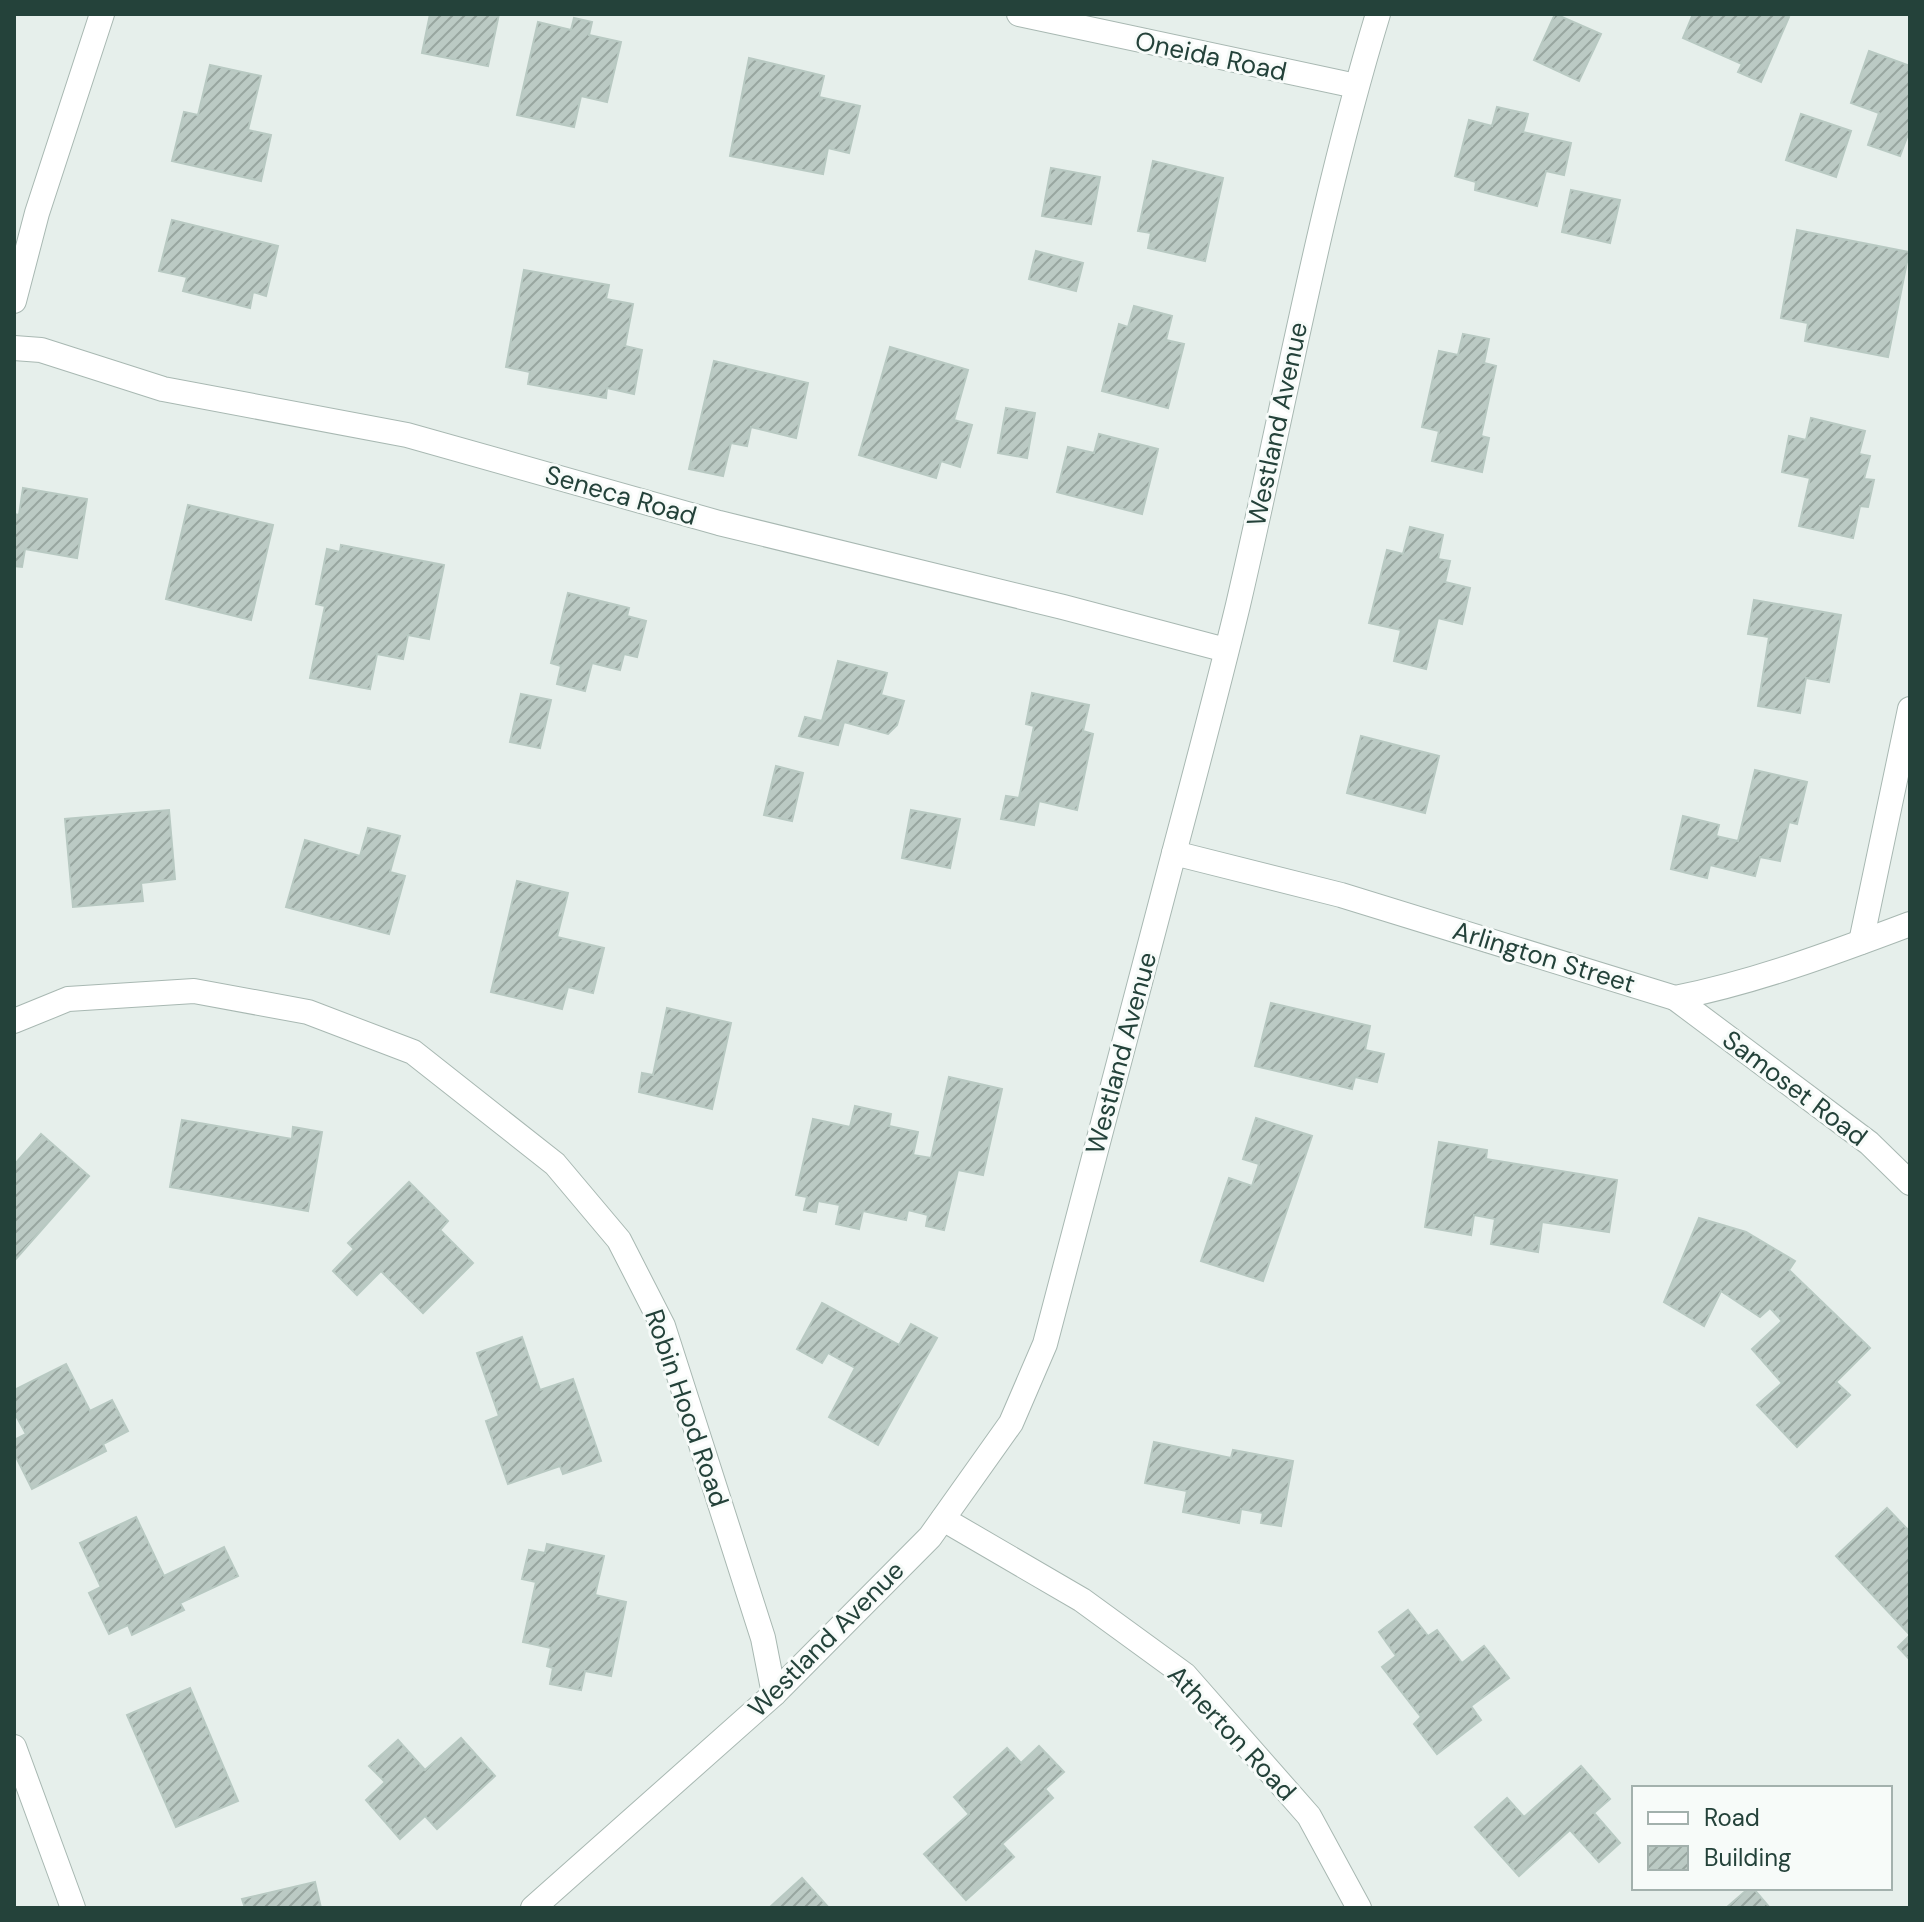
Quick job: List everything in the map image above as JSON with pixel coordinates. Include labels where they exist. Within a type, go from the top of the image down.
[{"type":"street","points":[[14,301],[37,213],[102,14]]},
{"type":"street","name":"Oneida Road","points":[[1019,14],[1356,86]]},
{"type":"street","name":"Westland Avenue","points":[[533,1908],[774,1694],[930,1537],[1011,1423],[1045,1344],[1174,853],[1226,650],[1356,86],[1378,14]]},
{"type":"street","name":"Seneca Road","points":[[14,348],[41,350],[163,389],[407,435],[719,523],[1226,650]]},
{"type":"street","points":[[1861,942],[1910,709]]},
{"type":"street","name":"Arlington Street","points":[[1174,853],[1341,895],[1675,998],[1714,990],[1910,924]]},
{"type":"street","name":"Robin Hood Road","points":[[14,1021],[68,999],[194,991],[308,1012],[413,1052],[555,1164],[619,1240],[663,1326],[763,1638],[774,1694]]},
{"type":"street","name":"Samoset Road","points":[[1675,998],[1869,1143],[1910,1183]]},
{"type":"street","name":"Atherton Road","points":[[943,1519],[1082,1600],[1185,1675],[1309,1816],[1359,1908]]},
{"type":"street","points":[[14,1747],[73,1908]]},
{"type":"building","points":[[430,14],[499,14],[488,66],[422,53]]},
{"type":"building","points":[[1555,14],[1601,34],[1579,81],[1534,60]]},
{"type":"building","points":[[1693,14],[1782,14],[1789,17],[1761,82],[1738,72],[1742,64],[1683,38]]},
{"type":"building","points":[[574,18],[592,22],[589,35],[621,42],[607,102],[581,96],[574,127],[517,115],[538,22],[571,30]]},
{"type":"building","points":[[1869,51],[1910,66],[1910,129],[1900,156],[1868,145],[1879,113],[1851,103]]},
{"type":"building","points":[[749,58],[824,76],[819,97],[860,106],[849,153],[828,148],[823,174],[730,156]]},
{"type":"building","points":[[210,65],[261,76],[248,130],[271,135],[261,181],[172,161],[184,112],[198,115]]},
{"type":"building","points":[[1497,107],[1528,114],[1523,132],[1571,143],[1564,175],[1546,171],[1537,206],[1475,190],[1476,182],[1455,176],[1469,120],[1492,126]]},
{"type":"building","points":[[1801,114],[1851,131],[1836,177],[1786,160]]},
{"type":"building","points":[[1153,161],[1223,178],[1205,261],[1148,248],[1151,233],[1138,231]]},
{"type":"building","points":[[1051,168],[1100,177],[1091,224],[1042,216]]},
{"type":"building","points":[[1571,190],[1620,200],[1610,243],[1562,232]]},
{"type":"building","points":[[172,220],[278,246],[266,296],[253,292],[250,308],[183,291],[187,277],[159,271]]},
{"type":"building","points":[[1797,230],[1909,252],[1888,357],[1805,341],[1808,323],[1781,318]]},
{"type":"building","points":[[1036,251],[1083,263],[1076,291],[1029,279]]},
{"type":"building","points":[[524,270],[609,285],[606,299],[633,304],[625,346],[642,350],[634,394],[607,388],[606,398],[528,384],[530,372],[506,367]]},
{"type":"building","points":[[1134,306],[1172,316],[1166,340],[1184,344],[1168,408],[1102,391],[1119,324],[1128,327]]},
{"type":"building","points":[[1463,334],[1489,339],[1484,363],[1496,366],[1481,436],[1489,438],[1482,472],[1432,461],[1439,431],[1422,427],[1439,351],[1458,355]]},
{"type":"building","points":[[890,347],[968,370],[954,420],[972,425],[960,467],[941,461],[936,478],[859,455]]},
{"type":"building","points":[[714,361],[808,383],[796,438],[751,427],[747,446],[731,443],[723,476],[689,469]]},
{"type":"building","points":[[1006,408],[1035,413],[1027,458],[998,453]]},
{"type":"building","points":[[1811,418],[1865,431],[1859,454],[1870,456],[1864,479],[1874,480],[1868,507],[1860,506],[1853,538],[1799,526],[1810,478],[1782,472],[1789,436],[1806,440]]},
{"type":"building","points":[[1099,434],[1158,449],[1142,514],[1057,492],[1068,447],[1094,453]]},
{"type":"building","points":[[23,488],[87,499],[77,558],[25,549],[22,567],[14,566],[14,514],[19,515]]},
{"type":"building","points":[[188,505],[273,525],[251,620],[166,599]]},
{"type":"building","points":[[1410,527],[1443,535],[1438,559],[1450,561],[1445,582],[1470,588],[1462,624],[1438,618],[1426,669],[1394,661],[1401,630],[1369,623],[1387,550],[1403,554]]},
{"type":"building","points":[[341,545],[444,565],[429,639],[408,635],[403,659],[377,654],[370,689],[310,678],[325,606],[316,604],[327,549],[340,552]]},
{"type":"building","points":[[568,593],[629,608],[627,616],[646,621],[637,657],[624,654],[620,670],[592,663],[585,691],[557,684],[561,666],[551,663]]},
{"type":"building","points":[[1754,600],[1841,615],[1829,682],[1806,678],[1800,713],[1758,706],[1769,637],[1748,634]]},
{"type":"building","points":[[838,661],[887,673],[881,695],[904,701],[897,725],[888,734],[844,722],[838,745],[799,736],[805,717],[822,721]]},
{"type":"building","points":[[1032,693],[1089,705],[1083,731],[1093,734],[1077,810],[1039,801],[1034,825],[1001,819],[1006,796],[1019,798],[1034,726],[1026,724]]},
{"type":"building","points":[[521,694],[551,700],[540,748],[510,742]]},
{"type":"building","points":[[1361,736],[1439,756],[1425,813],[1347,793]]},
{"type":"building","points":[[776,766],[803,773],[792,821],[764,815]]},
{"type":"building","points":[[1755,770],[1807,782],[1797,824],[1789,822],[1780,861],[1760,857],[1755,876],[1710,865],[1707,878],[1671,869],[1683,816],[1719,825],[1716,836],[1738,841]]},
{"type":"building","points":[[169,810],[175,879],[141,883],[143,901],[73,907],[65,819]]},
{"type":"building","points":[[911,810],[960,819],[950,868],[902,858]]},
{"type":"building","points":[[368,828],[400,836],[390,872],[405,876],[389,934],[286,907],[305,840],[360,856]]},
{"type":"building","points":[[517,881],[568,893],[557,937],[604,948],[593,993],[568,987],[562,1009],[491,992]]},
{"type":"building","points":[[1271,1003],[1370,1026],[1365,1050],[1384,1054],[1377,1082],[1355,1077],[1352,1089],[1255,1066]]},
{"type":"building","points":[[667,1008],[731,1023],[712,1109],[639,1092],[642,1073],[653,1075]]},
{"type":"building","points":[[949,1077],[1002,1089],[983,1175],[958,1170],[944,1230],[926,1226],[928,1215],[908,1210],[906,1220],[863,1211],[859,1229],[836,1224],[840,1205],[818,1201],[816,1212],[804,1210],[807,1197],[796,1195],[813,1119],[850,1127],[855,1106],[891,1114],[889,1126],[918,1132],[913,1155],[931,1158]]},
{"type":"building","points":[[1256,1118],[1312,1136],[1263,1281],[1201,1261],[1229,1178],[1252,1186],[1259,1164],[1243,1159]]},
{"type":"building","points":[[182,1120],[292,1139],[293,1127],[322,1132],[308,1211],[170,1187]]},
{"type":"building","points":[[41,1134],[89,1176],[14,1261],[14,1165]]},
{"type":"building","points":[[1439,1142],[1487,1150],[1486,1159],[1617,1180],[1609,1232],[1542,1222],[1538,1252],[1491,1244],[1495,1219],[1474,1215],[1471,1235],[1425,1227]]},
{"type":"building","points":[[409,1182],[448,1221],[440,1230],[473,1263],[423,1313],[381,1271],[357,1295],[333,1271],[354,1249],[348,1243]]},
{"type":"building","points":[[1699,1218],[1746,1232],[1795,1261],[1789,1270],[1870,1348],[1836,1382],[1850,1395],[1797,1447],[1757,1405],[1782,1383],[1752,1349],[1782,1321],[1770,1308],[1760,1317],[1721,1291],[1704,1326],[1664,1302]]},
{"type":"building","points":[[822,1303],[899,1345],[911,1324],[937,1338],[878,1445],[829,1417],[855,1368],[828,1353],[822,1363],[797,1349]]},
{"type":"building","points":[[522,1337],[540,1390],[573,1379],[601,1461],[563,1474],[560,1466],[508,1484],[486,1421],[499,1416],[477,1353]]},
{"type":"building","points":[[66,1364],[90,1411],[112,1400],[128,1431],[103,1444],[106,1451],[32,1489],[14,1453],[14,1440],[26,1434],[14,1412],[14,1390]]},
{"type":"building","points":[[1154,1442],[1231,1458],[1233,1450],[1293,1461],[1281,1526],[1261,1523],[1263,1513],[1241,1509],[1239,1523],[1183,1512],[1187,1491],[1145,1483]]},
{"type":"building","points":[[1887,1508],[1910,1532],[1910,1635],[1836,1556]]},
{"type":"building","points":[[136,1517],[164,1576],[224,1547],[238,1576],[180,1603],[184,1610],[132,1635],[128,1625],[109,1634],[89,1593],[101,1587],[80,1543]]},
{"type":"building","points":[[547,1544],[604,1556],[595,1595],[626,1602],[611,1676],[585,1671],[581,1690],[550,1684],[553,1668],[547,1666],[551,1648],[523,1642],[536,1582],[522,1579],[529,1550],[545,1553]]},
{"type":"building","points":[[1408,1610],[1428,1636],[1437,1630],[1462,1663],[1484,1646],[1509,1678],[1471,1706],[1481,1720],[1437,1754],[1414,1724],[1421,1717],[1382,1667],[1396,1656],[1379,1632]]},
{"type":"building","points":[[1910,1635],[1910,1660],[1898,1647]]},
{"type":"building","points":[[190,1688],[238,1801],[176,1827],[127,1715]]},
{"type":"building","points":[[461,1738],[495,1776],[437,1829],[425,1816],[400,1839],[366,1800],[385,1782],[369,1766],[398,1740],[425,1770]]},
{"type":"building","points":[[1039,1746],[1064,1772],[1045,1789],[1053,1798],[1002,1844],[1014,1857],[966,1900],[924,1854],[969,1814],[954,1797],[1007,1748],[1021,1763]]},
{"type":"building","points":[[1581,1766],[1610,1799],[1594,1813],[1620,1843],[1599,1862],[1570,1830],[1519,1876],[1475,1827],[1507,1798],[1524,1817]]},
{"type":"building","points":[[802,1878],[829,1908],[769,1908]]},
{"type":"building","points":[[315,1882],[321,1908],[245,1908],[242,1899]]},
{"type":"building","points":[[1747,1890],[1755,1890],[1770,1908],[1726,1908]]}]
